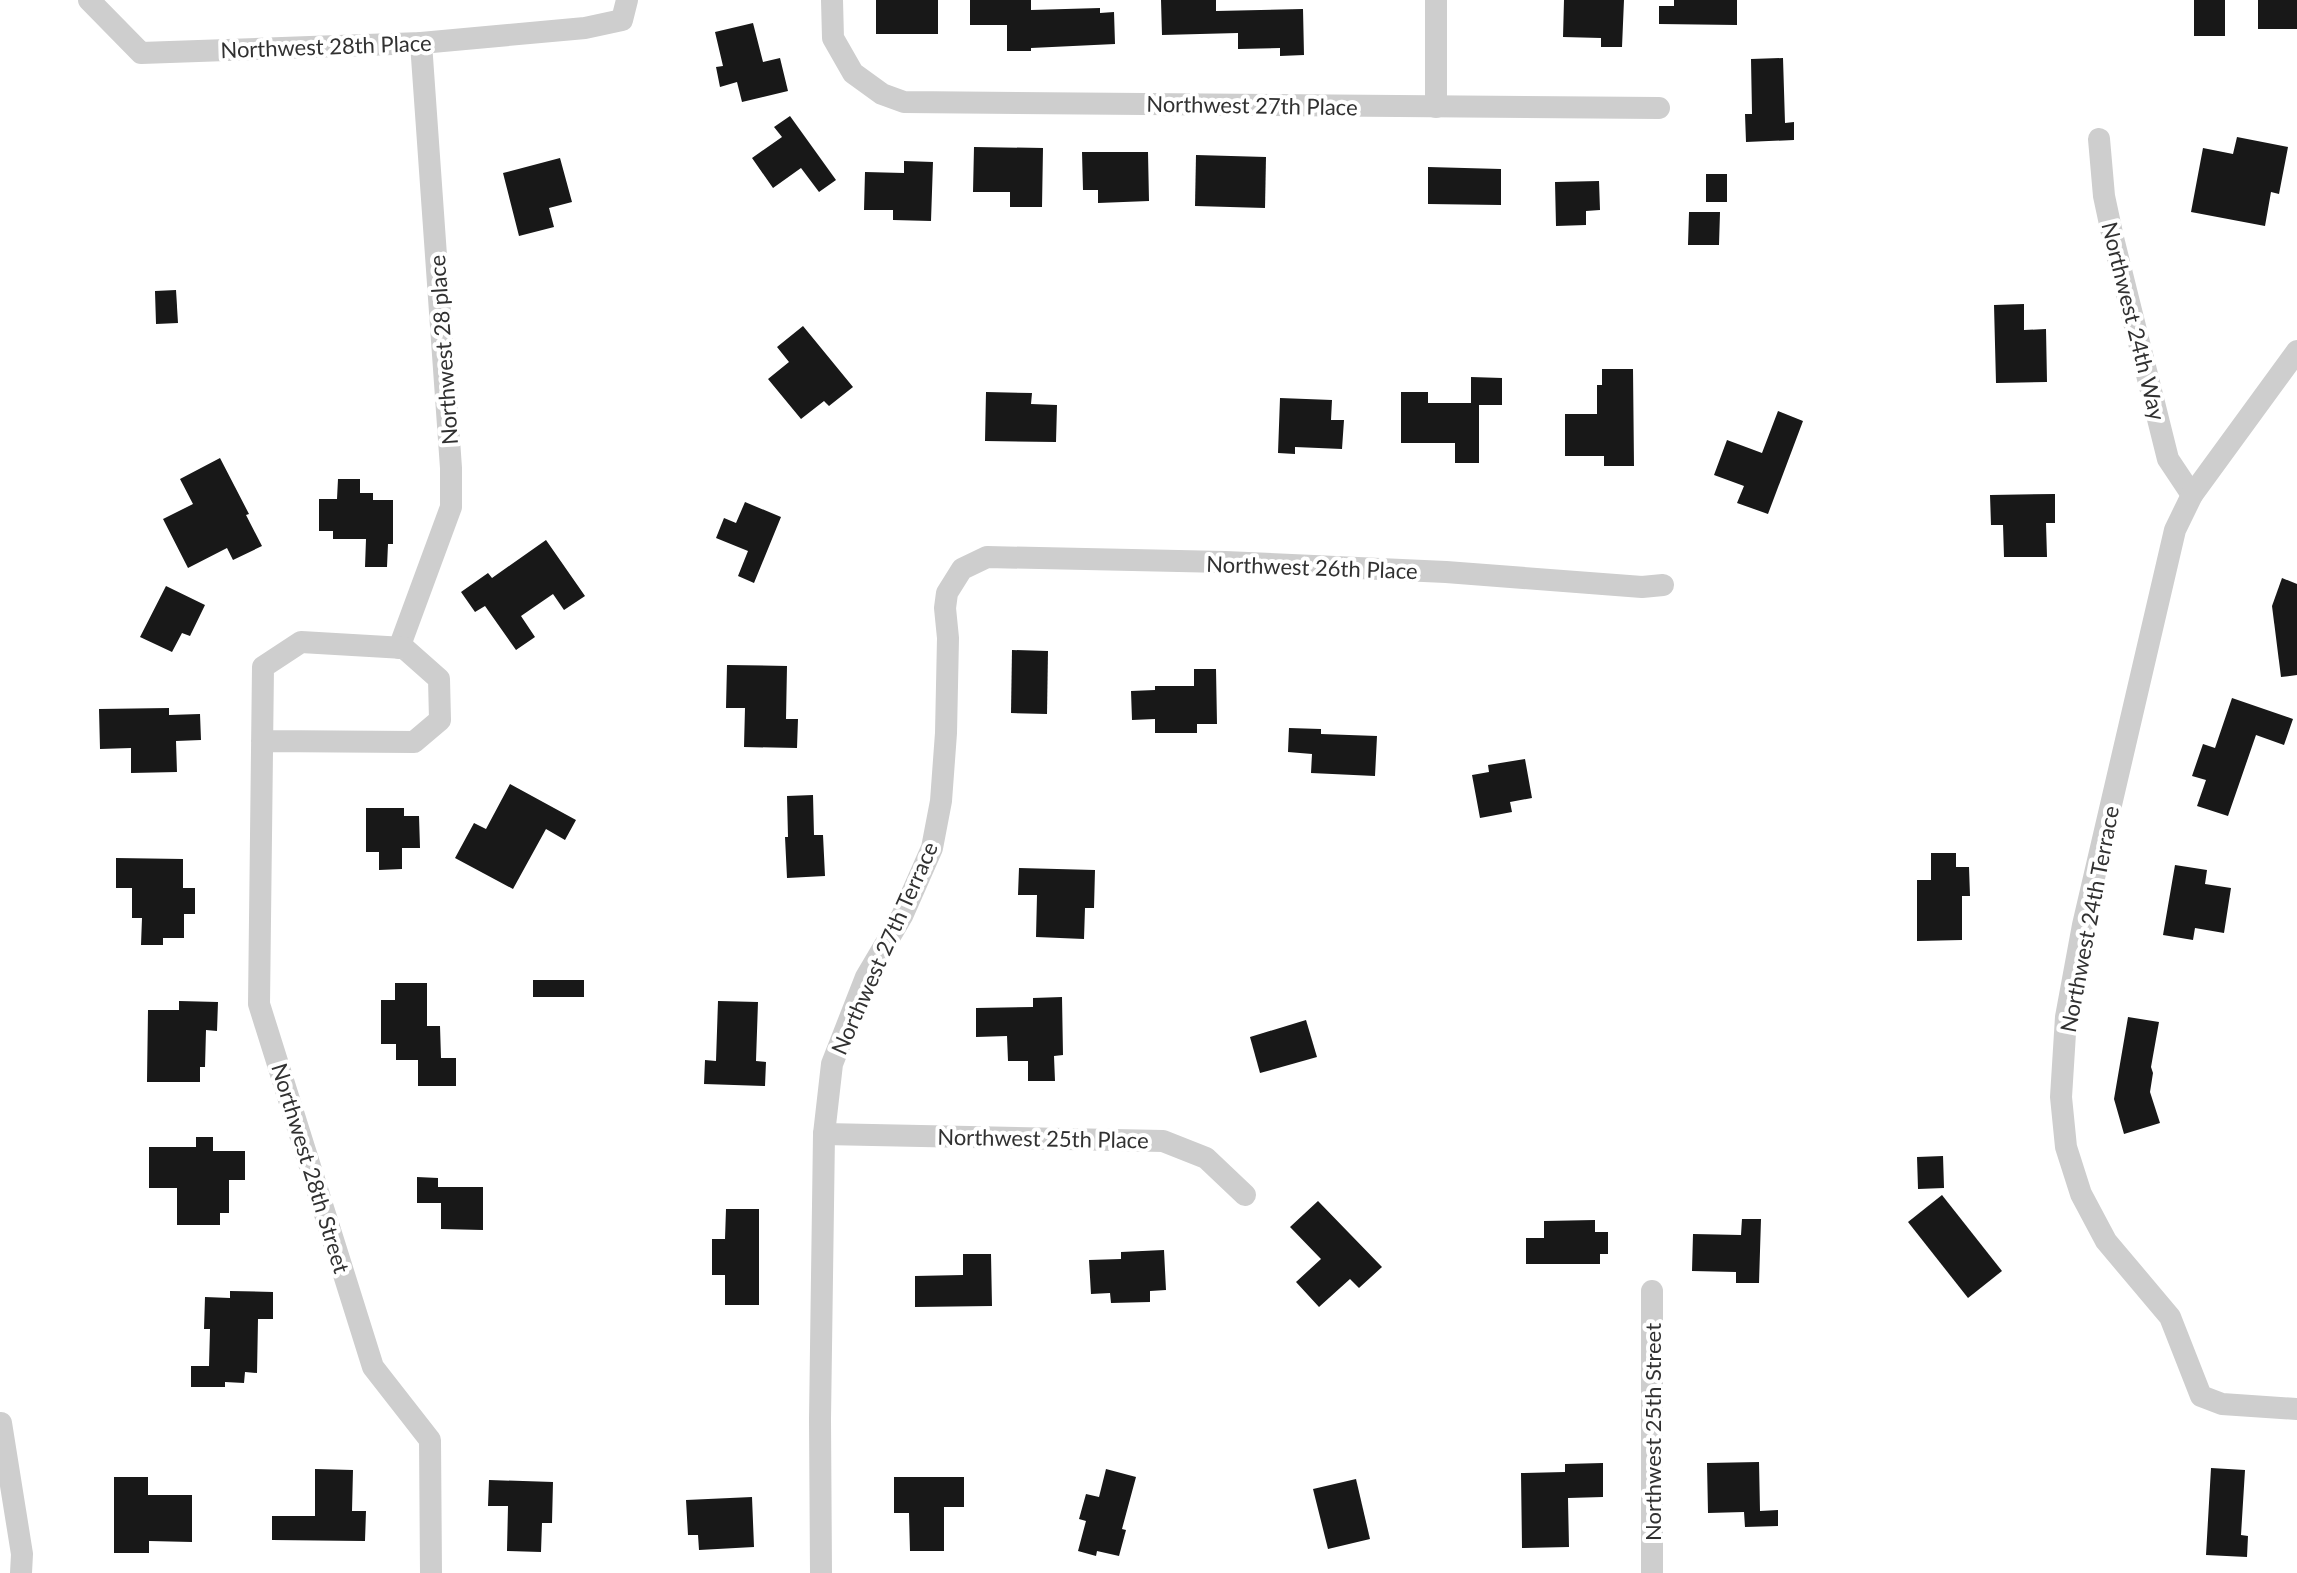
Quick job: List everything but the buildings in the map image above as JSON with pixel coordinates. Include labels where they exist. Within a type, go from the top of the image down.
[{"type":"street","name":"Northwest 28th Place","points":[[89,0],[141,53],[421,43],[585,28],[622,20],[627,0]]},
{"type":"street","name":"Northwest 27th Place","points":[[832,0],[833,38],[853,73],[882,94],[904,102],[1659,108]]},
{"type":"street","points":[[1436,0],[1436,107]]},
{"type":"street","name":"Northwest 28 place","points":[[399,648],[451,507],[451,468],[421,43]]},
{"type":"street","name":"Northwest 24th Way","points":[[2099,139],[2104,196],[2113,238],[2168,459],[2192,495]]},
{"type":"street","name":"Northwest 24th Terrace","points":[[2297,351],[2192,495],[2175,530],[2083,925],[2066,1017],[2061,1097],[2066,1147],[2081,1194],[2106,1241],[2170,1317],[2201,1396],[2222,1404],[2297,1409]]},
{"type":"street","name":"Northwest 26th Place","points":[[962,569],[987,557],[1225,562],[1446,572],[1642,587],[1663,585]]},
{"type":"street","name":"Northwest 27th Terrace","points":[[821,1573],[824,1134],[832,1064],[866,977],[902,916],[932,848],[941,801],[946,733],[948,638],[945,608],[947,593],[962,569]]},
{"type":"street","name":"Northwest 28th Street","points":[[399,648],[301,642],[263,667],[259,1004],[373,1367],[430,1440],[431,1573]]},
{"type":"street","points":[[262,741],[414,742],[440,720],[439,679],[404,648],[399,648]]},
{"type":"street","name":"Northwest 25th Place","points":[[824,1134],[1163,1141],[1206,1158],[1245,1195]]},
{"type":"street","name":"Northwest 25th Street","points":[[1652,1291],[1652,1573]]},
{"type":"street","points":[[1,1423],[22,1554],[21,1573]]}]
